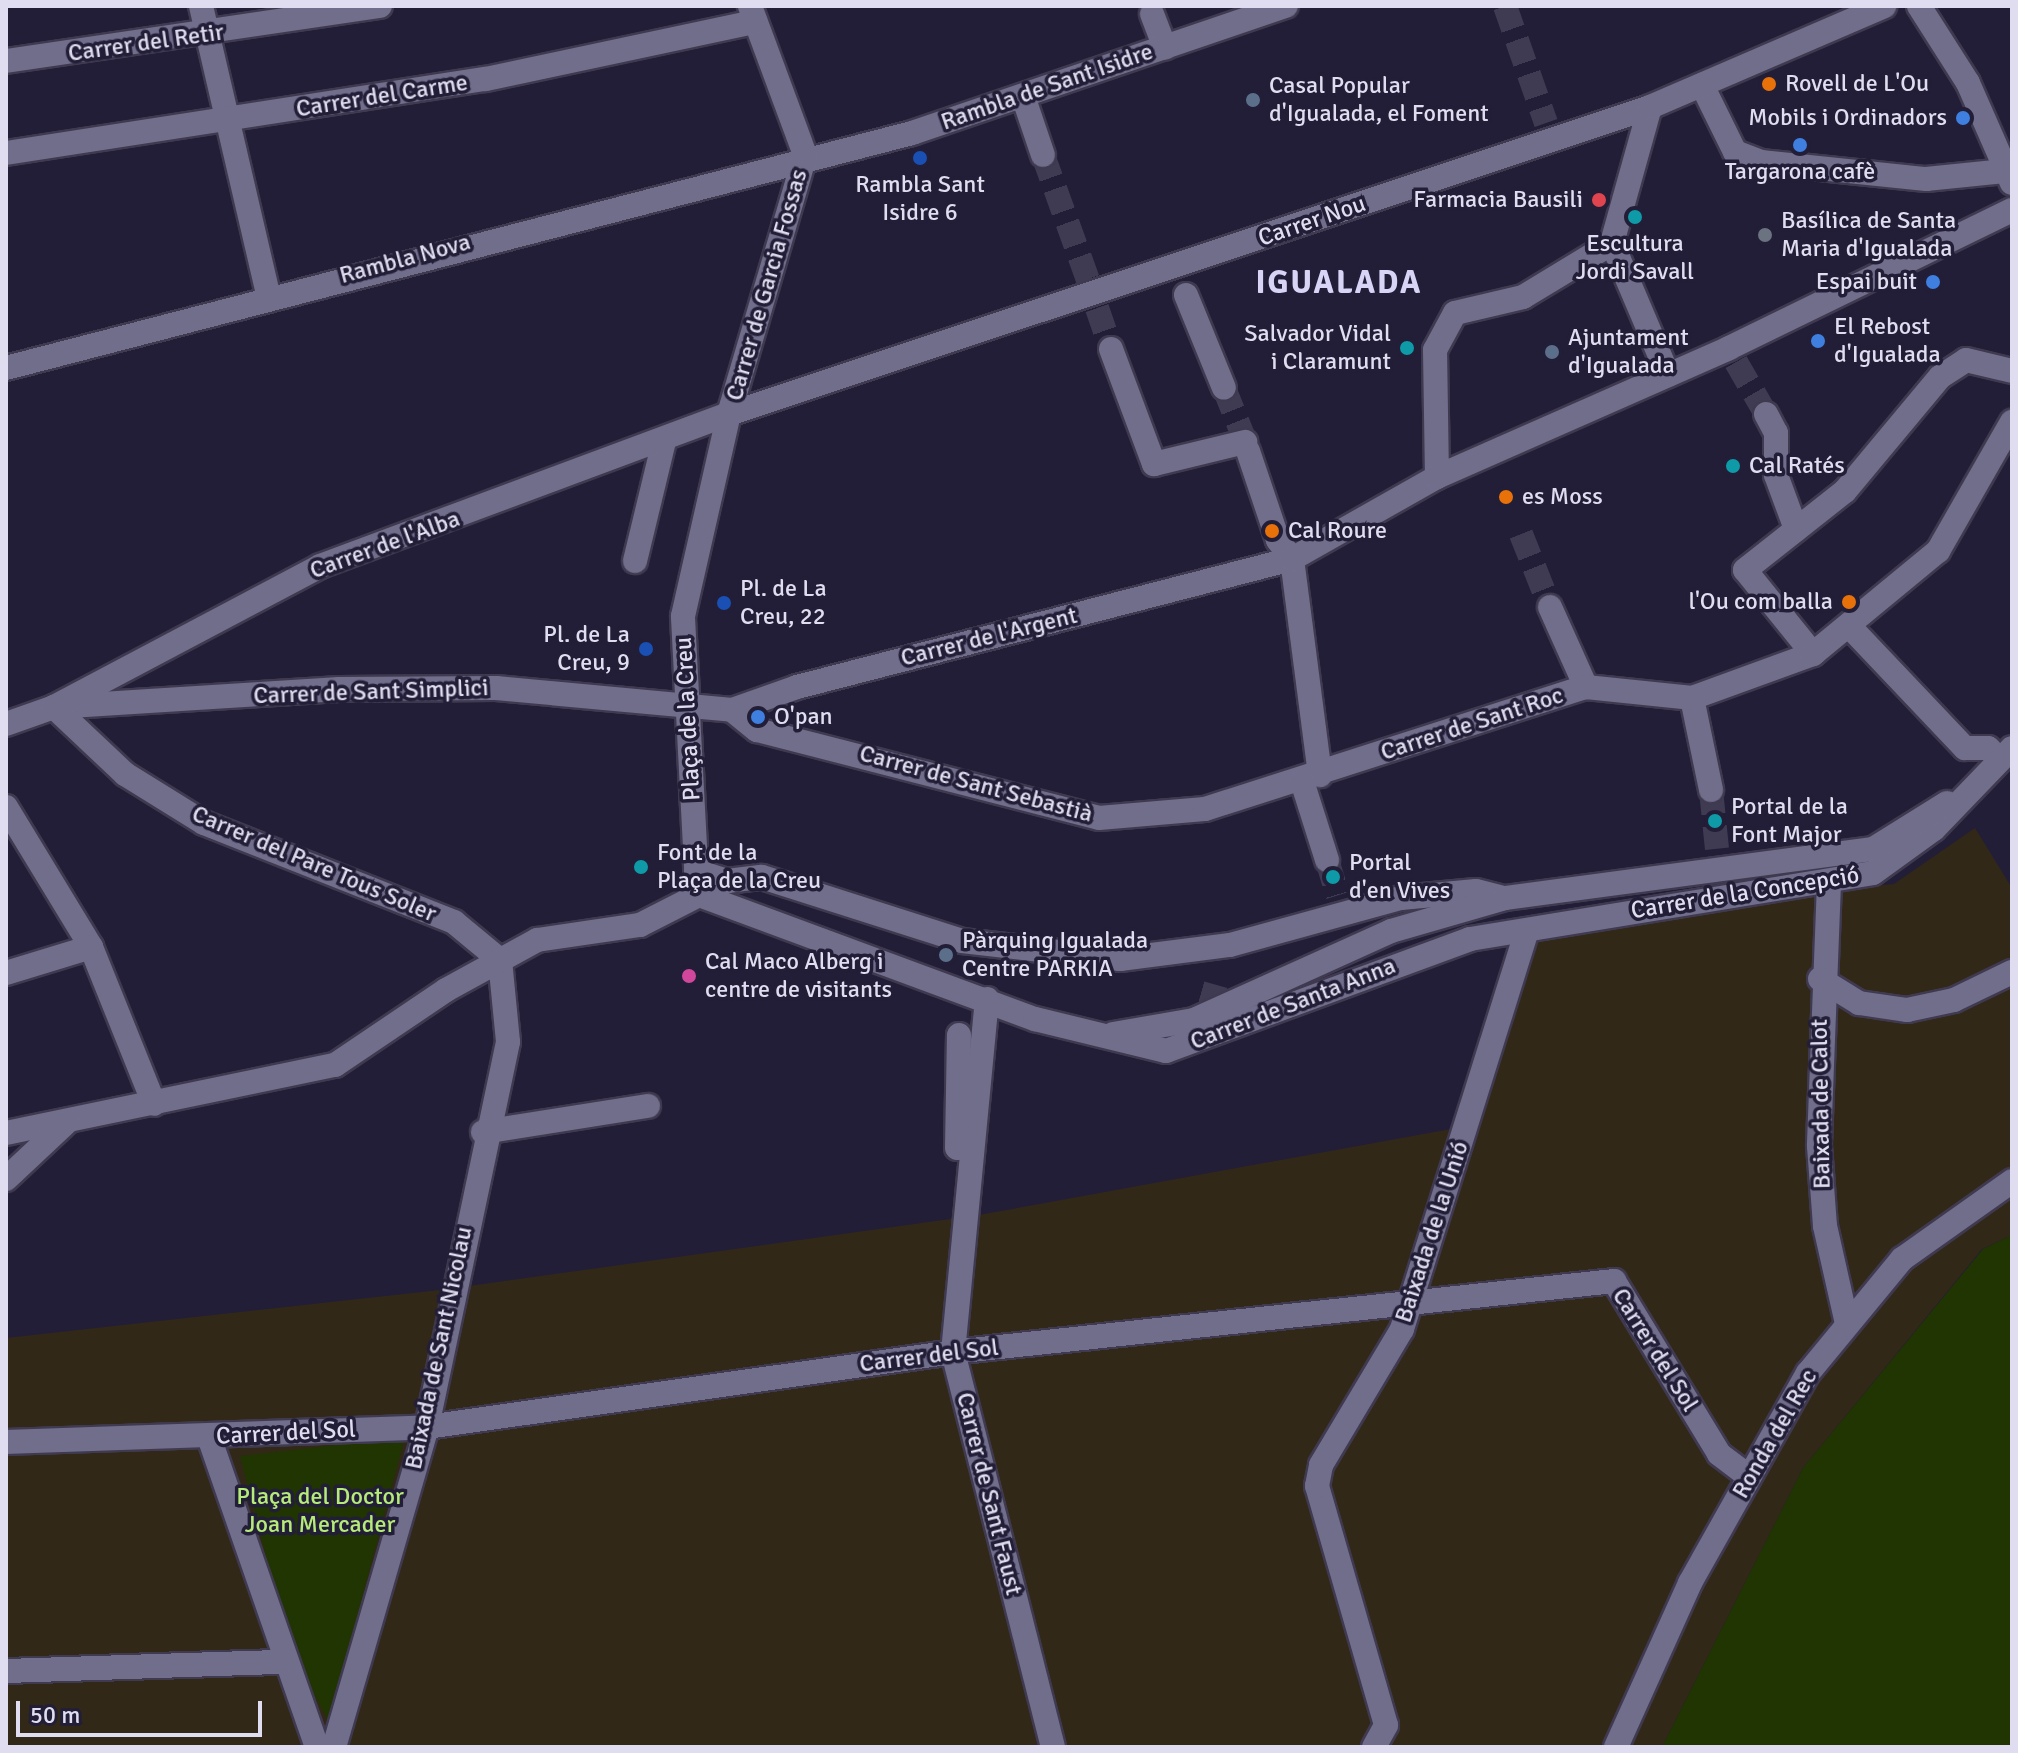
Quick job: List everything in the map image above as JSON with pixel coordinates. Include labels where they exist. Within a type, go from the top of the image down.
[{"type":"street","points":[[201,6],[268,294]]},
{"type":"street","name":"Carrer del Retir","points":[[6,61],[207,35],[380,6]]},
{"type":"street","name":"Rambla de Sant Isidre","points":[[805,155],[1024,99],[1286,6]]},
{"type":"street","name":"Carrer Nou","points":[[729,414],[1093,296],[1180,281],[1548,130],[1650,107],[1884,6]]},
{"type":"street","points":[[1702,85],[1735,152],[1761,162],[1926,179],[2008,177],[1968,83],[1919,6]]},
{"type":"street","points":[[752,14],[805,155]]},
{"type":"street","name":"Carrer del Carme","points":[[6,153],[230,121],[752,14]]},
{"type":"street","points":[[1152,14],[1165,48]]},
{"type":"street","points":[[1024,99],[1043,155]]},
{"type":"street","points":[[1650,107],[1612,243],[1668,375]]},
{"type":"street","name":"Rambla Nova","points":[[6,368],[268,294],[805,155]]},
{"type":"street","name":"Carrer de Garcia Fossas","points":[[729,414],[805,155]]},
{"type":"street","name":"Carrer de l'Argent","points":[[687,702],[732,710],[797,687],[1292,559],[1437,477],[1668,375],[1733,355],[2012,210]]},
{"type":"street","points":[[1437,477],[1435,350],[1455,313],[1523,297],[1612,243]]},
{"type":"street","points":[[1180,281],[1224,388]]},
{"type":"street","points":[[1111,349],[1154,464],[1246,444],[1278,540],[1292,559],[1311,778],[1327,860]]},
{"type":"street","points":[[1813,654],[1745,570],[1845,491],[1940,377],[1966,360],[2012,371]]},
{"type":"street","name":"Carrer de l'Alba","points":[[54,707],[320,566],[664,441],[729,414]]},
{"type":"street","name":"Plaça de la Creu","points":[[697,883],[683,616],[729,414]]},
{"type":"street","points":[[1766,414],[1776,433],[1776,475],[1796,529]]},
{"type":"street","points":[[1586,687],[1693,703],[1813,654],[1850,627],[1938,551],[2012,422]]},
{"type":"street","points":[[635,561],[664,441]]},
{"type":"street","name":"Carrer de Sant Roc","points":[[1311,778],[1586,687],[1550,607]]},
{"type":"street","points":[[1850,627],[1965,748],[1988,748],[2006,753]]},
{"type":"street","name":"Carrer de Sant Simplici","points":[[54,707],[339,689],[496,688],[687,702]]},
{"type":"street","points":[[1693,703],[1711,790]]},
{"type":"street","points":[[6,724],[54,707]]},
{"type":"street","name":"Carrer del Pare Tous Soler","points":[[54,707],[125,774],[204,823],[454,922],[500,960]]},
{"type":"street","name":"Carrer de Sant Sebastià","points":[[732,710],[757,730],[1099,818],[1205,809],[1311,778]]},
{"type":"street","name":"Carrer de la Concepció","points":[[1527,931],[1829,883],[1905,856],[2006,753]]},
{"type":"street","points":[[1090,1034],[1194,1020],[1391,931],[1505,898],[1718,859],[1873,849],[1970,789]]},
{"type":"street","points":[[6,807],[91,947],[154,1104]]},
{"type":"street","points":[[6,1133],[335,1065],[500,960],[572,933],[640,925],[697,883],[762,877],[962,941],[1120,959],[1230,945],[1340,902],[1476,891],[1505,898]]},
{"type":"street","name":"Carrer de Santa Anna","points":[[697,883],[987,999],[1090,1034],[1166,1051],[1424,953],[1527,931]]},
{"type":"street","name":"Baixada de Calot","points":[[1829,883],[1820,979],[1825,1226],[1847,1324]]},
{"type":"street","name":"Baixada de la Unió","points":[[1374,1747],[1386,1725],[1317,1486],[1321,1465],[1410,1302],[1527,931]]},
{"type":"street","points":[[6,973],[91,947]]},
{"type":"street","name":"Baixada de Sant Nicolau","points":[[334,1747],[427,1427],[483,1132],[508,1042],[500,960]]},
{"type":"street","points":[[1820,979],[1859,1003],[1907,1010],[1954,1000],[2012,972]]},
{"type":"street","name":"Carrer de Sant Faust","points":[[987,999],[964,1189],[953,1352],[1053,1747]]},
{"type":"street","points":[[959,1035],[955,1140],[964,1189]]},
{"type":"street","points":[[483,1132],[648,1106]]},
{"type":"street","points":[[6,1179],[68,1120]]},
{"type":"street","name":"Ronda del Rec","points":[[1616,1747],[1690,1583],[1808,1373],[1902,1259],[2012,1181]]},
{"type":"street","name":"Carrer del Sol","points":[[6,1442],[427,1427],[953,1352],[1614,1281],[1719,1454],[1749,1477]]},
{"type":"street","points":[[209,1437],[283,1662],[317,1747]]},
{"type":"street","points":[[6,1671],[283,1662]]},
{"type":"shaded area","points":[[1975,828],[2012,888],[2012,1235],[1982,1249],[1803,1468],[1662,1747],[6,1747],[6,1338],[440,1290],[979,1215],[1451,1129],[1512,941],[1754,897],[1894,884]]},
{"type":"green space","points":[[2012,1235],[2012,1747],[1662,1747],[1803,1468],[1983,1249]]},
{"type":"green space","name":"Plaça del Doctor Joan Mercader","points":[[405,1437],[329,1722],[291,1653],[240,1456]]},
{"type":"tunnel","points":[[1505,6],[1546,123]]},
{"type":"tunnel","points":[[1043,155],[1089,283]]},
{"type":"tunnel","points":[[1097,308],[1111,349]]},
{"type":"tunnel","points":[[1736,362],[1766,414]]},
{"type":"tunnel","points":[[1224,388],[1244,438]]},
{"type":"tunnel","points":[[1521,534],[1550,607]]},
{"type":"tunnel","points":[[1711,790],[1717,849]]},
{"type":"tunnel","points":[[1327,860],[1338,895]]},
{"type":"tunnel","points":[[1201,993],[1233,1002]]},
{"type":"place","name":"Rovell de L'Ou","points":[[1769,84]]},
{"type":"place","name":"Casal Popular d'Igualada, el Foment","points":[[1253,100]]},
{"type":"place","name":"Mobils i Ordinadors","points":[[1963,118]]},
{"type":"place","name":"Targarona cafè","points":[[1800,145]]},
{"type":"place","name":"Rambla Sant Isidre 6","points":[[920,158]]},
{"type":"place","name":"Farmacia Bausili","points":[[1599,200]]},
{"type":"place","name":"Escultura Jordi Savall","points":[[1635,217]]},
{"type":"place","name":"Basílica de Santa Maria d'Igualada","points":[[1765,235]]},
{"type":"place","name":"Espai buit","points":[[1933,282]]},
{"type":"place","name":"El Rebost d'Igualada","points":[[1818,341]]},
{"type":"place","name":"Salvador Vidal i Claramunt","points":[[1407,348]]},
{"type":"place","name":"Ajuntament d'Igualada","points":[[1552,352]]},
{"type":"place","name":"Cal Ratés","points":[[1733,466]]},
{"type":"place","name":"es Moss","points":[[1506,497]]},
{"type":"place","name":"Cal Roure","points":[[1272,531]]},
{"type":"place","name":"l'Ou com balla","points":[[1849,602]]},
{"type":"place","name":"Pl. de La Creu, 22","points":[[724,603]]},
{"type":"place","name":"Pl. de La Creu, 9","points":[[646,649]]},
{"type":"place","name":"O'pan","points":[[758,717]]},
{"type":"place","name":"Portal de la Font Major","points":[[1715,821]]},
{"type":"place","name":"Font de la Plaça de la Creu","points":[[641,867]]},
{"type":"place","name":"Portal d'en Vives","points":[[1333,877]]},
{"type":"place","name":"Pàrquing Igualada Centre PARKIA","points":[[946,955]]},
{"type":"place","name":"Cal Maco Alberg i centre de visitants","points":[[689,976]]},
{"type":"district","name":"IGUALADA","points":[[1339,283]]}]
